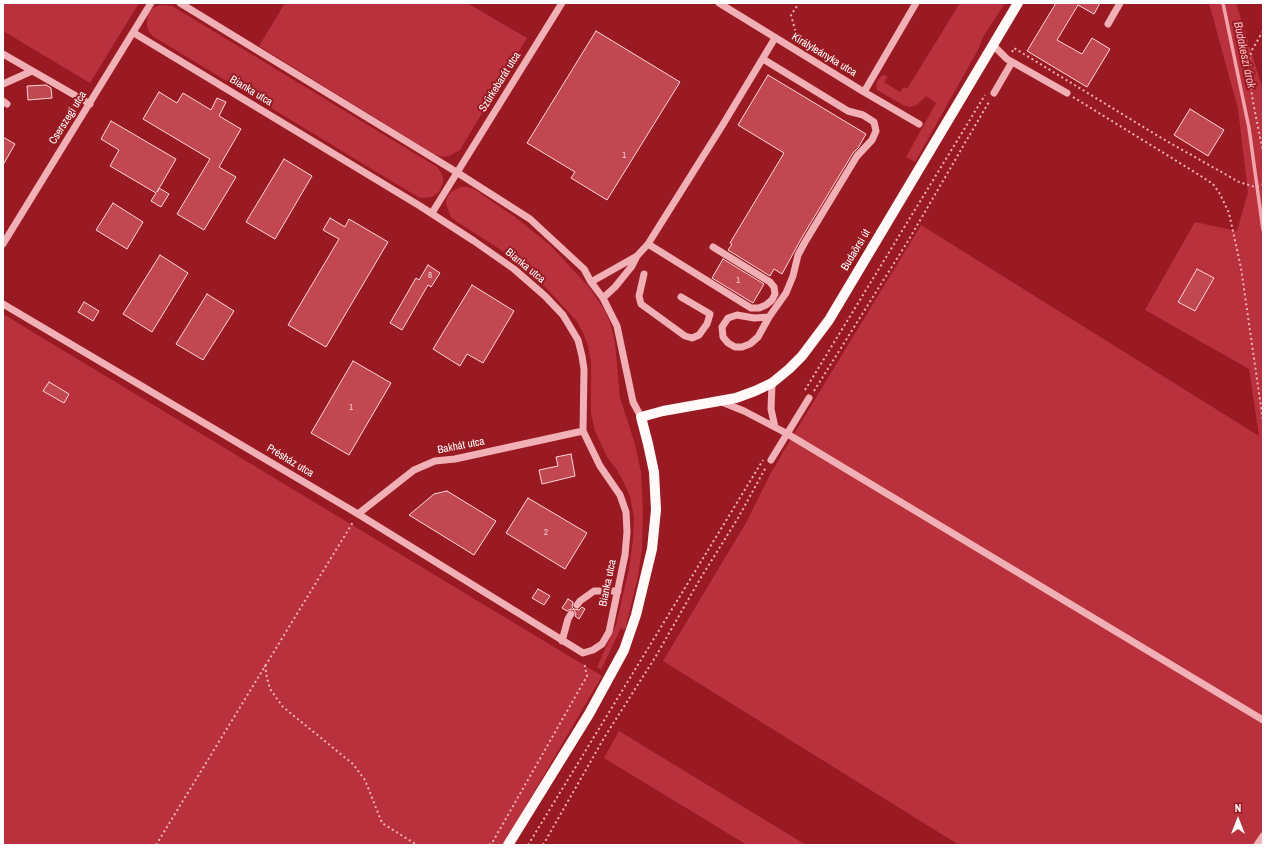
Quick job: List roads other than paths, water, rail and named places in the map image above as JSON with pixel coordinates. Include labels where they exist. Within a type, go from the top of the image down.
[{"type":"main road","name":"Budaörsi út","points":[[641,417],[663,411],[736,398],[755,391],[772,383],[789,370],[802,356],[825,326],[1018,3]]},
{"type":"main road","points":[[508,845],[589,714],[624,650],[636,615],[652,549],[656,510],[654,472],[641,417]]},
{"type":"street","name":"Cserszegi utca","points":[[3,244],[6,233],[90,104],[151,3]]},
{"type":"street","points":[[180,3],[458,173],[530,219],[584,269],[591,282],[603,298],[616,326],[633,402],[641,417]]},
{"type":"street","name":"Szürkebarát utca","points":[[432,213],[562,3]]},
{"type":"street","name":"Királyleányka utca","points":[[719,3],[791,48],[919,124]]},
{"type":"street","points":[[864,92],[916,3]]},
{"type":"street","points":[[1108,24],[1120,3]]},
{"type":"street","name":"Bianka utca","points":[[134,33],[432,213],[514,269],[545,296],[563,315],[578,340],[582,356],[584,370],[583,431],[600,466],[620,495],[626,512],[627,532],[625,555],[609,632],[602,644],[593,650],[582,652],[562,641]]},
{"type":"street","points":[[603,298],[615,287],[632,266],[637,256],[648,244],[775,38]]},
{"type":"street","points":[[993,45],[1010,61],[1066,93]]},
{"type":"street","points":[[3,54],[90,104]]},
{"type":"street","points":[[763,59],[848,111],[863,116],[874,122],[876,131],[872,140],[857,156],[804,242],[786,293],[758,337],[750,344],[742,347],[734,347],[728,343],[724,336],[722,327],[728,318],[737,315],[754,318],[769,318]]},
{"type":"street","points":[[994,93],[1010,61]]},
{"type":"street","points":[[3,84],[32,71]]},
{"type":"street","points":[[648,244],[751,308],[759,308],[772,300],[775,294],[774,287],[770,282],[713,247]]},
{"type":"street","points":[[591,282],[637,256]]},
{"type":"street","points":[[644,274],[639,296],[641,304],[685,336],[692,338],[699,335],[707,324],[710,314],[681,297]]},
{"type":"street","name":"Présház utca","points":[[3,304],[358,514],[562,641]]},
{"type":"street","points":[[772,383],[771,409],[775,427]]},
{"type":"street","points":[[768,458],[809,398]]},
{"type":"street","points":[[719,401],[744,411],[786,433],[1263,720]]},
{"type":"street","name":"Bakhát utca","points":[[358,514],[414,470],[435,461],[455,459],[583,431]]},
{"type":"street","points":[[577,605],[594,591],[618,591]]},
{"type":"street","points":[[562,641],[568,619],[571,614]]},
{"type":"street","points":[[1257,845],[1263,836]]},
{"type":"waterway","name":"Budakeszi árok","points":[[1223,3],[1249,128],[1263,230]]}]
